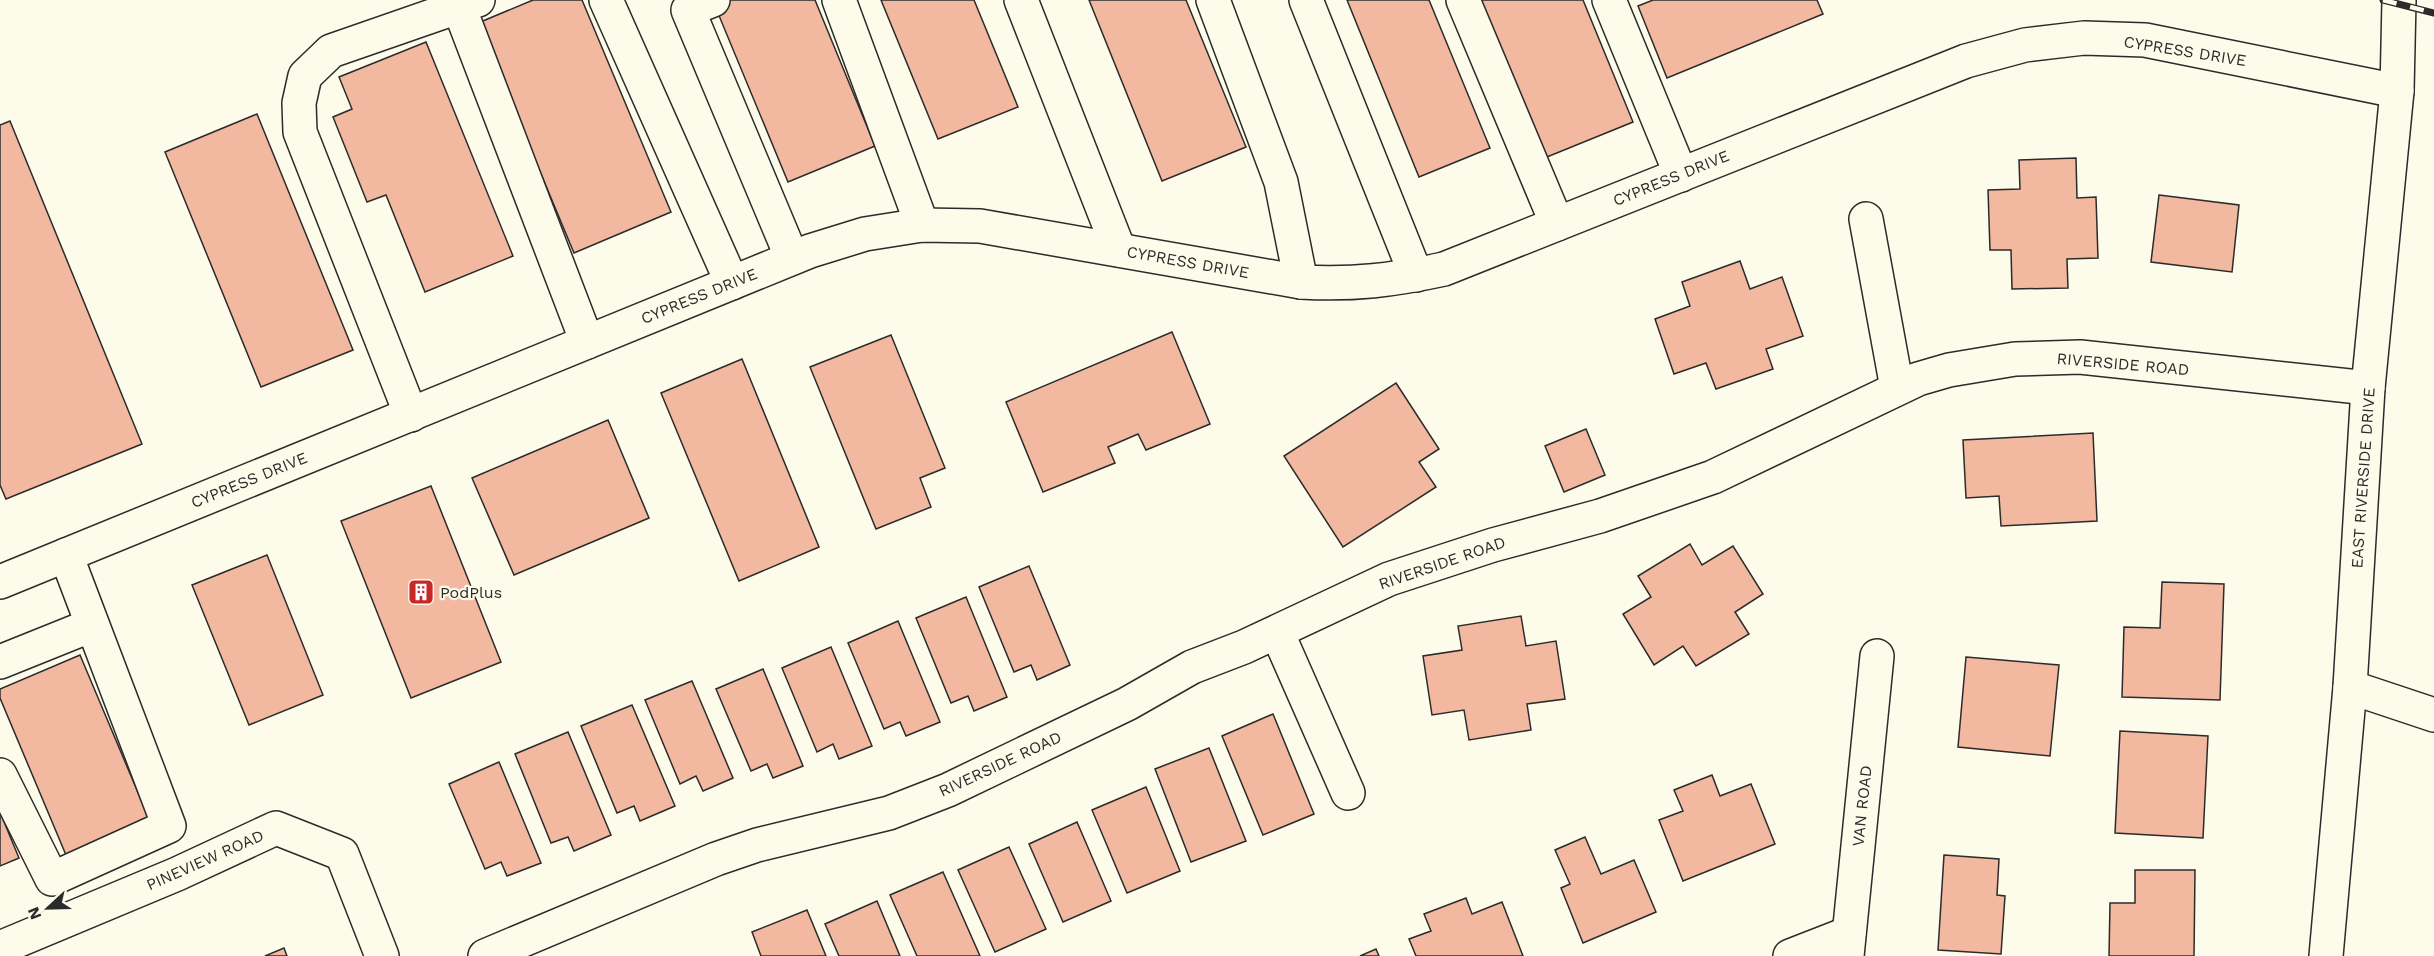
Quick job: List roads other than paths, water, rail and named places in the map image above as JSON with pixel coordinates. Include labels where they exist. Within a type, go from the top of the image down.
[{"type":"street","points":[[606,0],[732,284]]},
{"type":"street","points":[[713,0],[688,10],[792,258]]},
{"type":"street","points":[[839,0],[922,225]]},
{"type":"street","points":[[1021,0],[1119,250]]},
{"type":"street","points":[[1213,0],[1281,182],[1301,282]]},
{"type":"street","points":[[1306,0],[1416,275]]},
{"type":"street","points":[[1463,0],[1557,224]]},
{"type":"street","points":[[1609,0],[1681,175]]},
{"type":"street","name":"EAST RIVERSIDE DRIVE","points":[[2326,956],[2350,687],[2368,388],[2397,91],[2399,0]]},
{"type":"street","points":[[411,414],[300,132],[299,103],[305,76],[331,51],[469,3],[587,342]]},
{"type":"street","name":"CYPRESS DRIVE","points":[[0,582],[792,258],[865,234],[922,225],[980,226],[1301,282],[1329,284],[1388,281],[1444,269],[1966,61],[2025,45],[2084,38],[2145,40],[2397,91]]},
{"type":"street","points":[[1866,219],[1897,388]]},
{"type":"street","name":"RIVERSIDE ROAD","points":[[485,956],[716,859],[757,845],[889,813],[948,790],[1127,704],[1192,667],[1277,632],[1389,579],[1493,545],[1600,516],[1713,477],[1918,379],[1960,368],[2014,359],[2080,357],[2368,388]]},
{"type":"street","points":[[0,775],[52,879],[169,826],[66,555]]},
{"type":"street","points":[[0,662],[92,625]]},
{"type":"street","points":[[1277,632],[1348,793]]},
{"type":"street","name":"VAN ROAD","points":[[1848,944],[1877,656]]},
{"type":"street","points":[[2350,687],[2434,716]]},
{"type":"street","name":"PINEVIEW ROAD","points":[[0,948],[177,874],[276,828],[342,854],[382,956]]},
{"type":"street","points":[[1790,956],[1848,944]]},
{"type":"railway","points":[[2383,0],[2434,13]]},
{"type":"place","name":"PodPlus","points":[[421,592]]}]
